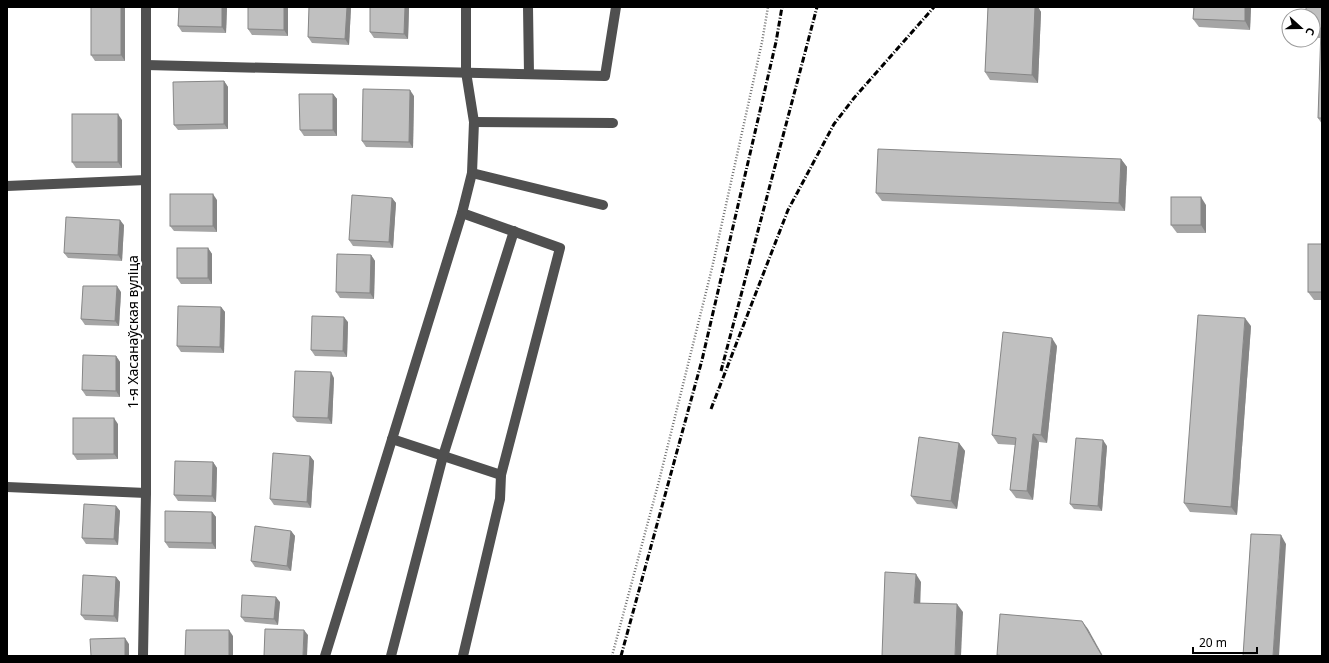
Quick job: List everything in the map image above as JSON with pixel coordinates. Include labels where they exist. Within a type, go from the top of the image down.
[{"type":"street","name":"1-я Хасанаўская вуліца","points":[[143,656],[146,493],[146,7]]},
{"type":"street","points":[[325,656],[462,212],[472,173],[474,122],[466,72],[466,7]]},
{"type":"street","points":[[528,7],[529,74]]},
{"type":"street","points":[[146,65],[605,76],[616,7]]},
{"type":"street","points":[[474,122],[613,123]]},
{"type":"street","points":[[472,173],[603,205]]},
{"type":"street","points":[[7,186],[146,180]]},
{"type":"street","points":[[462,212],[560,248],[501,475],[500,499],[463,656]]},
{"type":"street","points":[[391,656],[443,456],[514,231]]},
{"type":"street","points":[[392,439],[501,475]]},
{"type":"street","points":[[7,487],[146,493]]},
{"type":"path","points":[[612,656],[659,481],[712,268],[762,42],[768,7]]},
{"type":"building","points":[[91,7],[121,7],[121,55],[91,55]]},
{"type":"building","points":[[179,7],[222,7],[222,27],[178,26]]},
{"type":"building","points":[[248,7],[284,7],[284,30],[248,29]]},
{"type":"building","points":[[309,7],[347,7],[345,39],[308,37]]},
{"type":"building","points":[[370,7],[405,7],[404,34],[370,32]]},
{"type":"building","points":[[988,7],[1035,7],[1032,75],[985,72]]},
{"type":"building","points":[[1194,7],[1245,7],[1245,21],[1193,19]]},
{"type":"building","points":[[1322,7],[1322,118],[1318,118],[1321,8],[1306,8]]},
{"type":"building","points":[[224,81],[224,124],[174,125],[173,82]]},
{"type":"building","points":[[363,89],[410,90],[409,142],[362,141]]},
{"type":"building","points":[[299,94],[333,94],[333,130],[300,130]]},
{"type":"building","points":[[72,114],[118,114],[118,162],[72,162]]},
{"type":"building","points":[[878,149],[1121,159],[1119,203],[876,193]]},
{"type":"building","points":[[170,194],[213,194],[213,226],[170,226]]},
{"type":"building","points":[[352,195],[392,198],[389,242],[349,240]]},
{"type":"building","points":[[1171,197],[1201,197],[1201,225],[1171,225]]},
{"type":"building","points":[[66,217],[120,220],[118,255],[64,253]]},
{"type":"building","points":[[1308,244],[1322,244],[1322,292],[1308,292]]},
{"type":"building","points":[[177,248],[208,248],[208,278],[177,278]]},
{"type":"building","points":[[337,254],[371,255],[370,293],[336,292]]},
{"type":"building","points":[[83,286],[117,286],[115,321],[81,319]]},
{"type":"building","points":[[178,306],[221,307],[220,347],[177,346]]},
{"type":"building","points":[[1198,315],[1245,318],[1231,507],[1184,503]]},
{"type":"building","points":[[312,316],[344,317],[343,351],[311,350]]},
{"type":"building","points":[[1003,332],[1052,338],[1041,435],[1033,434],[1027,491],[1010,490],[1016,438],[992,435]]},
{"type":"building","points":[[83,355],[116,356],[116,391],[82,390]]},
{"type":"building","points":[[295,371],[331,372],[328,418],[293,417]]},
{"type":"building","points":[[73,418],[114,418],[114,454],[73,454]]},
{"type":"building","points":[[919,437],[959,443],[951,501],[911,496]]},
{"type":"building","points":[[1076,438],[1103,440],[1098,506],[1070,504]]},
{"type":"building","points":[[273,453],[310,456],[307,502],[270,499]]},
{"type":"building","points":[[175,461],[213,462],[212,496],[174,495]]},
{"type":"building","points":[[84,504],[116,506],[114,539],[82,538]]},
{"type":"building","points":[[165,511],[212,512],[212,543],[165,542]]},
{"type":"building","points":[[255,526],[291,531],[287,566],[251,561]]},
{"type":"building","points":[[1251,534],[1281,535],[1273,656],[1243,656]]},
{"type":"building","points":[[885,572],[916,574],[914,603],[957,604],[955,656],[882,656]]},
{"type":"building","points":[[83,575],[116,577],[114,616],[81,615]]},
{"type":"building","points":[[242,595],[276,597],[274,619],[241,617]]},
{"type":"building","points":[[1000,614],[1082,621],[1102,656],[997,655]]},
{"type":"building","points":[[265,629],[304,630],[303,656],[264,656]]},
{"type":"building","points":[[186,630],[229,630],[229,656],[185,656]]},
{"type":"building","points":[[125,638],[125,656],[91,656],[90,639]]},
{"type":"railway","points":[[621,656],[702,360],[776,42],[782,7]]},
{"type":"railway","points":[[721,371],[817,7]]},
{"type":"railway","points":[[711,409],[788,210],[834,124],[854,98],[934,7]]}]
